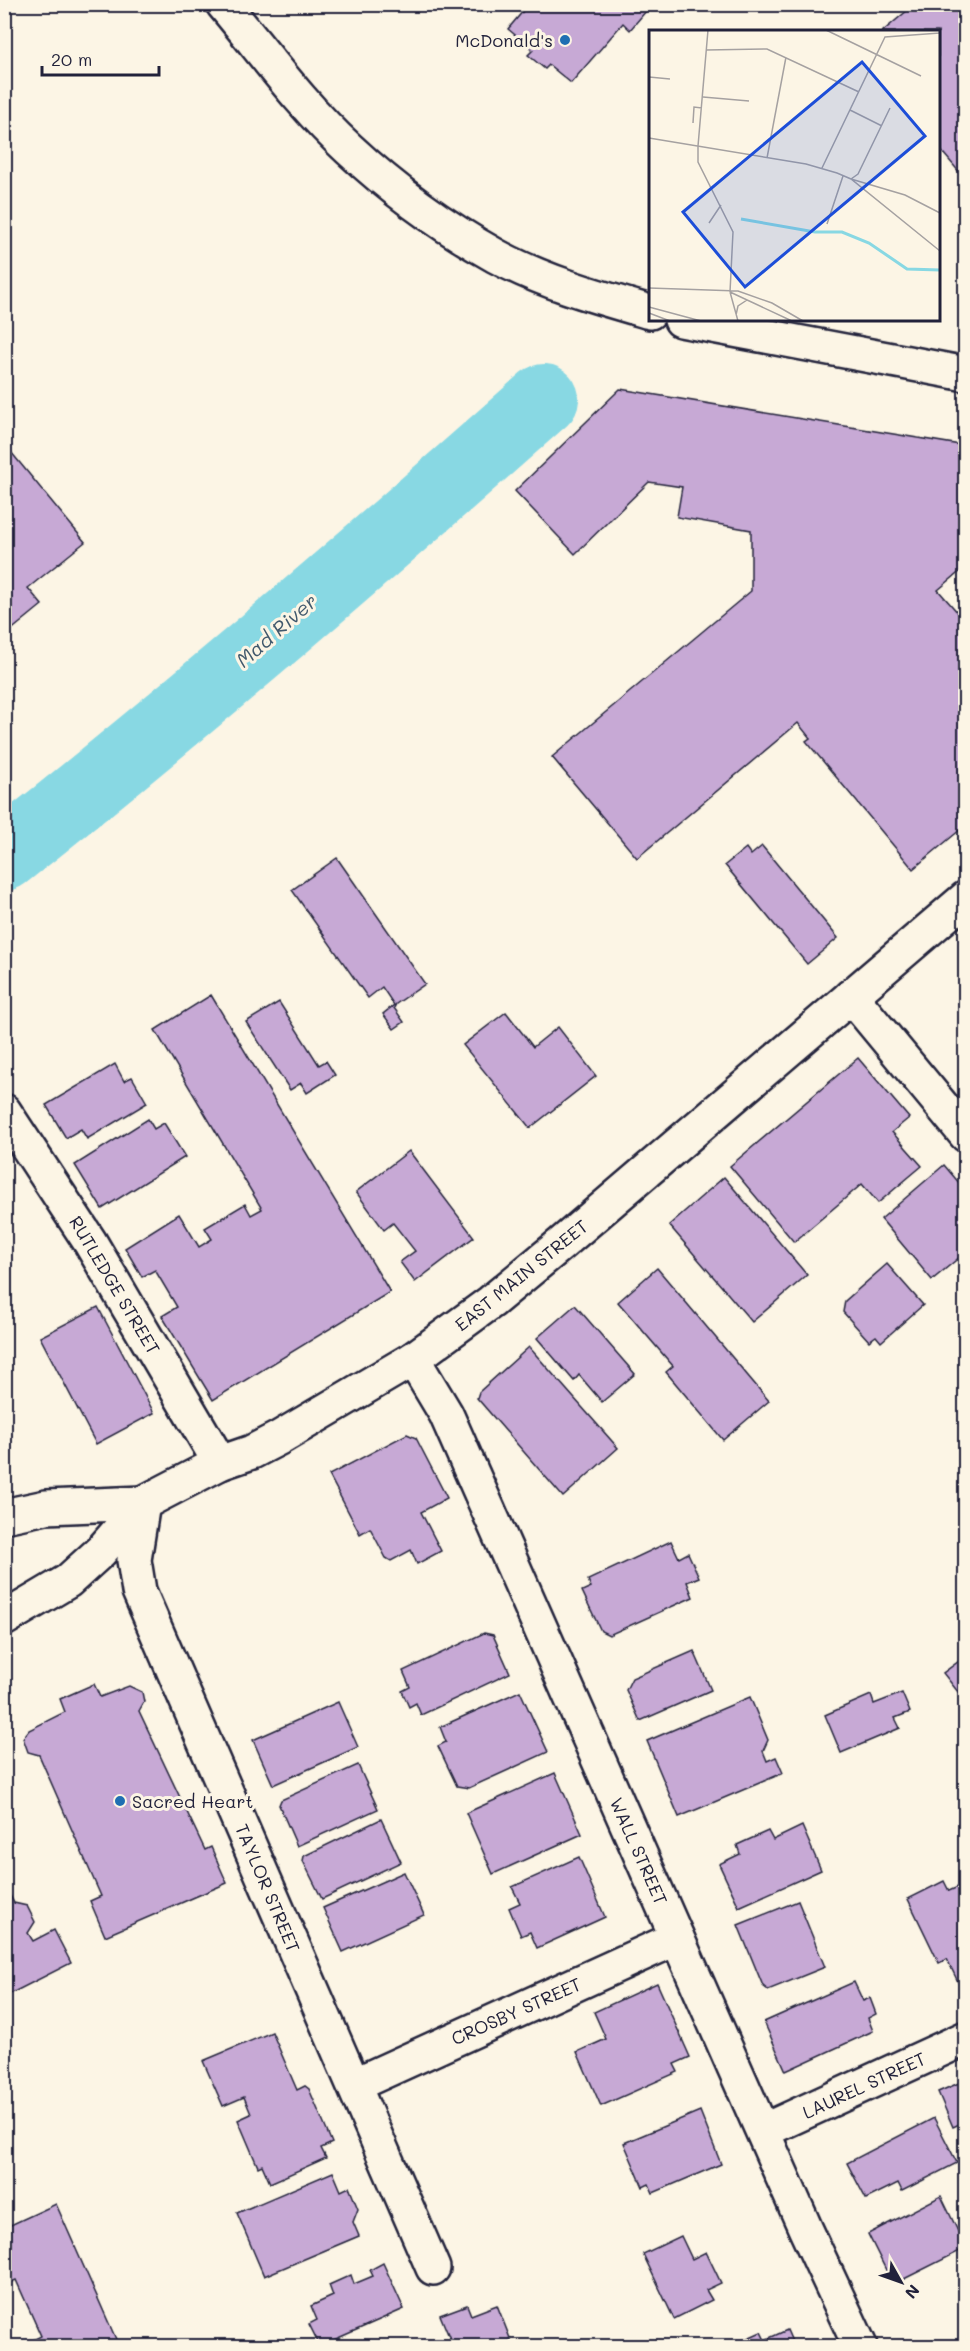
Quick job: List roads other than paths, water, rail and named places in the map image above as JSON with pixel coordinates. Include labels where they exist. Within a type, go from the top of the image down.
[{"type":"street","points":[[223,4],[290,85],[348,148],[428,212],[513,264],[587,293],[649,311]]},
{"type":"street","points":[[692,321],[777,329],[966,374]]},
{"type":"street","name":"EAST MAIN STREET","points":[[4,1516],[46,1507],[143,1503],[220,1463],[252,1452],[279,1438],[413,1359],[482,1309],[560,1245],[966,898]]},
{"type":"street","points":[[851,996],[966,1135]]},
{"type":"street","name":"RUTLEDGE STREET","points":[[4,1111],[90,1242],[220,1463]]},
{"type":"street","name":"WALL STREET","points":[[413,1359],[446,1414],[860,2346]]},
{"type":"street","points":[[4,1620],[68,1581],[101,1551],[143,1503]]},
{"type":"street","name":"TAYLOR STREET","points":[[143,1503],[134,1560],[139,1591],[433,2268]]},
{"type":"street","name":"CROSBY STREET","points":[[354,2085],[677,1938]]},
{"type":"street","name":"LAUREL STREET","points":[[763,2131],[966,2038]]},
{"type":"waterway","name":"Mad River","points":[[4,856],[142,745],[277,631],[544,399]]},
{"type":"place","name":"McDonald's","points":[[565,40]]},
{"type":"place","name":"Sacred Heart","points":[[120,1801]]}]
